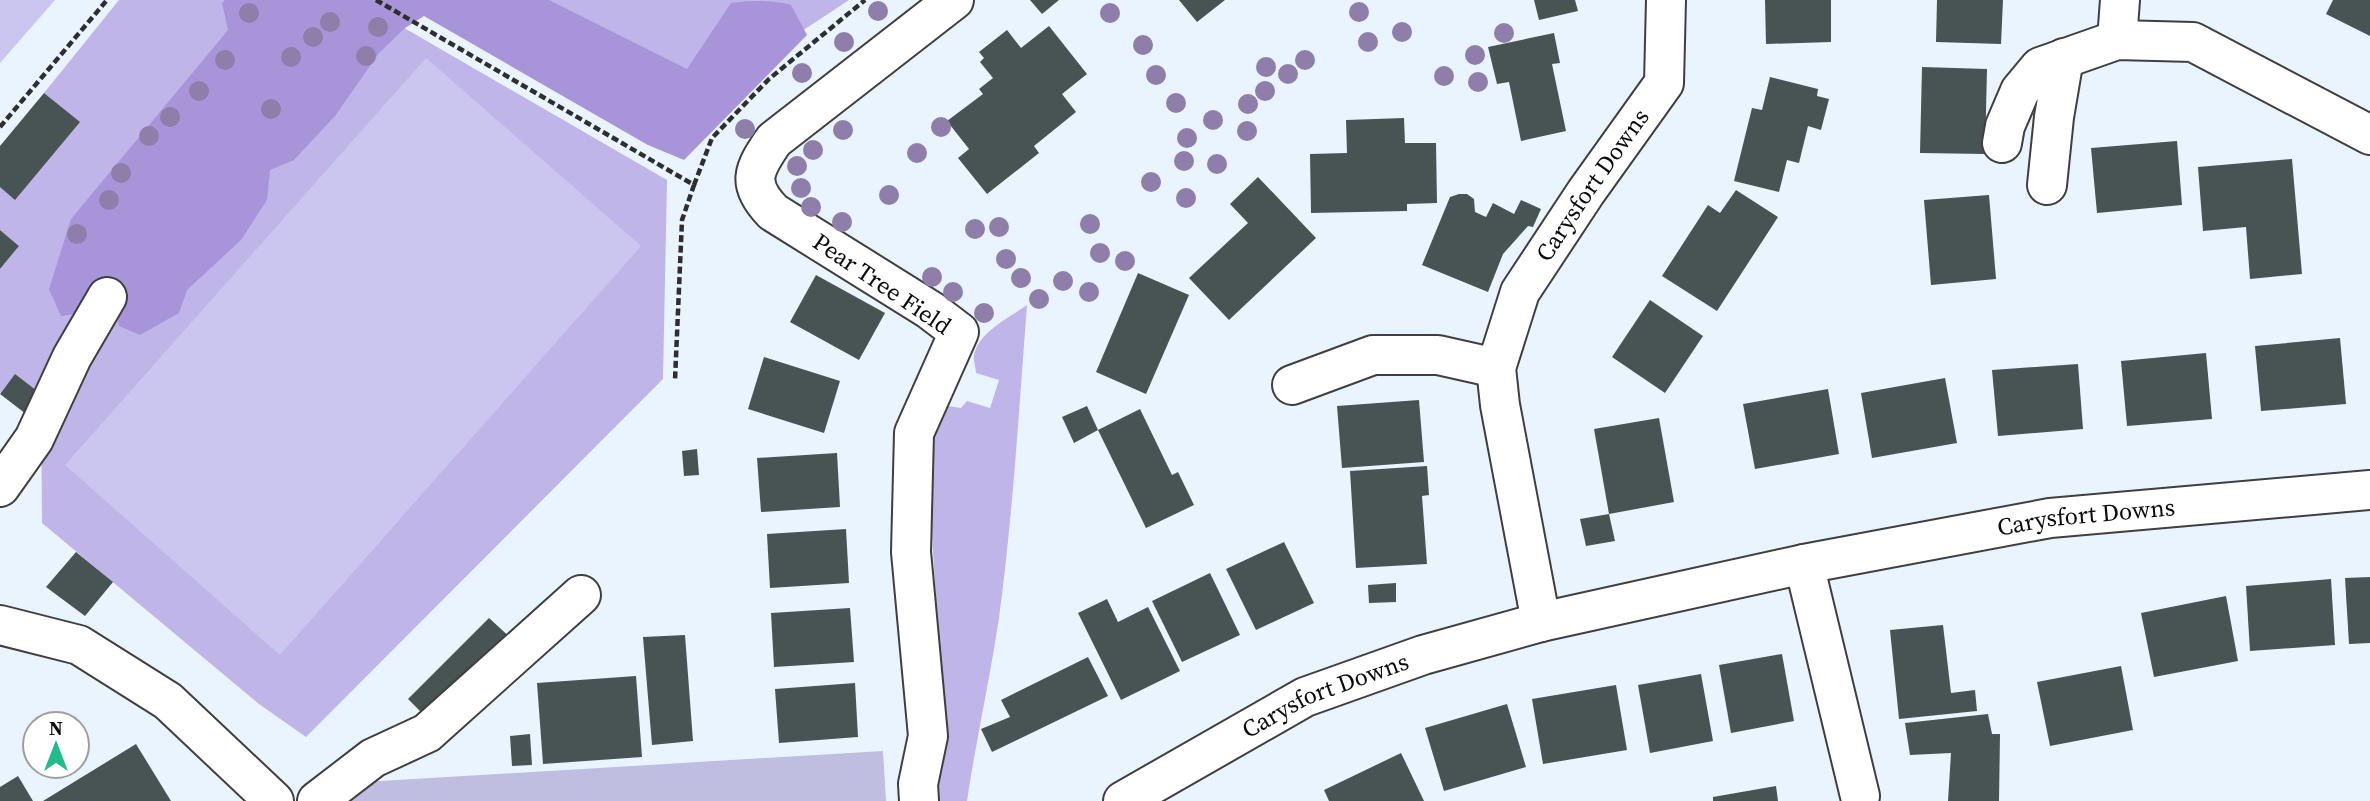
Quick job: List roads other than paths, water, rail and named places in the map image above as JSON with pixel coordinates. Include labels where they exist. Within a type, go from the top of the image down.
[{"type":"street","name":"Pear Tree Field","points":[[919,801],[918,784],[928,736],[911,552],[914,433],[959,332],[930,310],[773,212],[760,198],[755,175],[760,160],[774,140],[954,0]]},
{"type":"street","name":"Carysfort Downs","points":[[1541,622],[1500,405],[1496,368],[1520,292],[1586,192],[1664,83],[1666,0]]},
{"type":"street","points":[[2117,40],[2120,0]]},
{"type":"street","points":[[2002,143],[2005,126],[2020,92],[2040,67],[2117,40],[2193,42],[2370,135]]},
{"type":"street","points":[[2047,185],[2064,58]]},
{"type":"street","points":[[0,487],[34,439],[72,357],[107,297]]},
{"type":"street","points":[[1292,385],[1373,355],[1438,355],[1496,368]]},
{"type":"street","name":"Carysfort Downs","points":[[1123,801],[1305,697],[1423,654],[1541,622],[1804,564],[2050,518],[2370,490]]},
{"type":"street","points":[[1804,564],[1860,796]]},
{"type":"street","points":[[317,801],[373,758],[427,733],[581,595]]},
{"type":"street","points":[[0,625],[79,645],[168,701],[274,801]]}]
